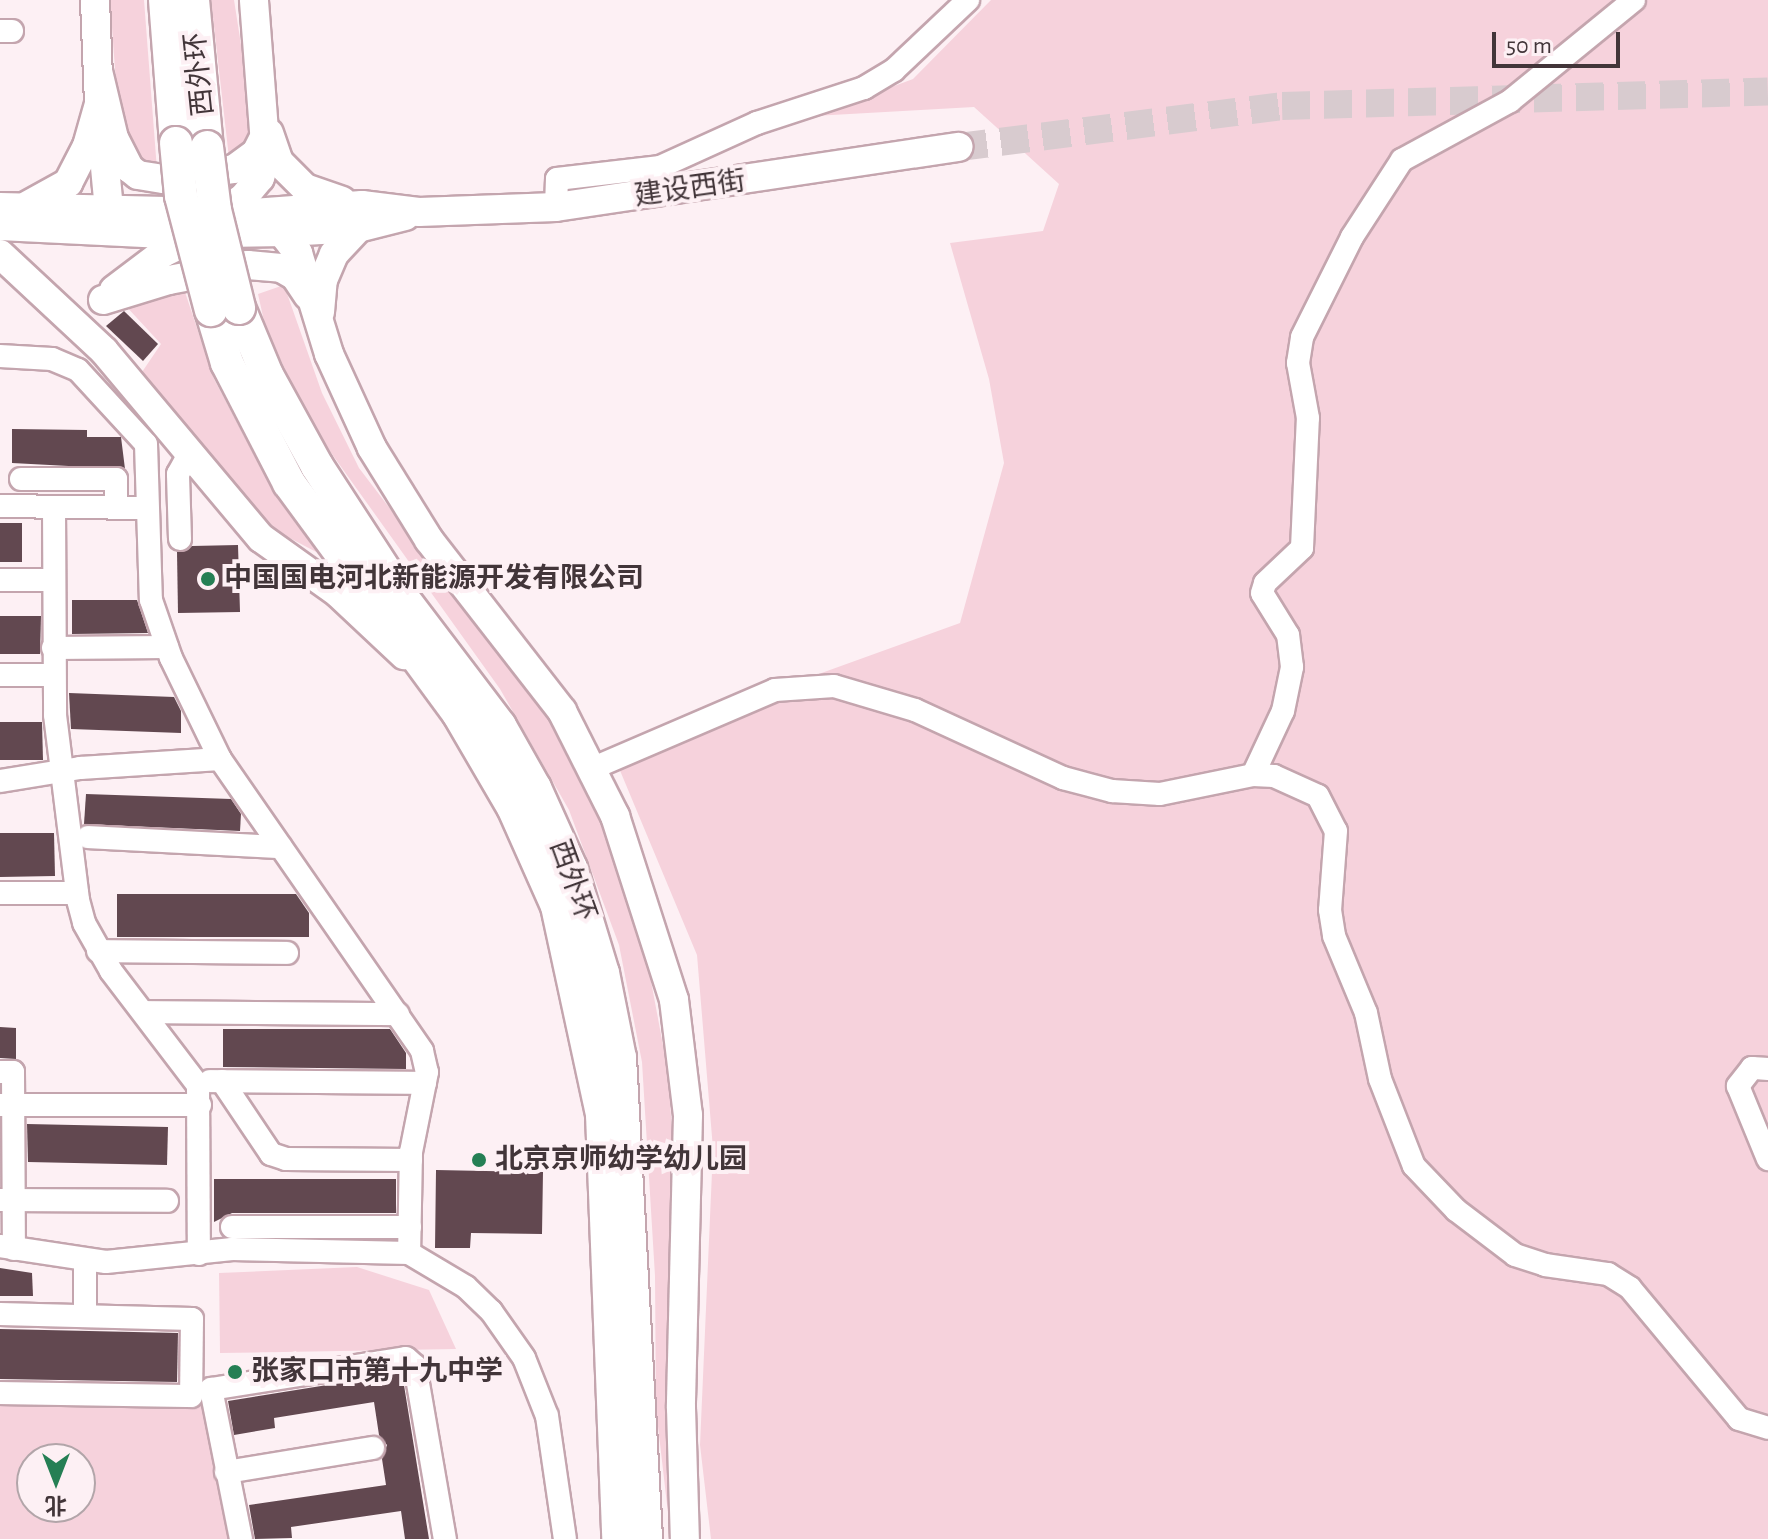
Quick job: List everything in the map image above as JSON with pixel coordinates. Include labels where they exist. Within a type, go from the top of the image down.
[{"type":"highway","name":"西外环","points":[[165,0],[181,196],[225,309],[267,375],[317,466],[402,597],[500,726],[535,788],[571,868],[603,973],[620,1058],[646,1539]]},
{"type":"highway","name":"西外环","points":[[193,0],[225,309],[227,363],[289,483],[466,726],[513,807],[557,906],[585,1018],[602,1114],[618,1539]]},
{"type":"main road","points":[[95,0],[99,104],[109,209],[114,219],[156,234],[239,213],[273,221],[285,232],[298,253],[315,312]]},
{"type":"main road","points":[[254,0],[268,128],[279,162],[305,188],[360,217],[334,254],[315,312]]},
{"type":"main road","points":[[98,71],[114,138],[129,168],[138,175],[164,179],[234,169],[256,153],[268,128]]},
{"type":"main road","points":[[7,214],[45,200],[68,183],[99,104]]},
{"type":"main road","points":[[104,351],[98,317],[103,300],[163,253],[239,213],[260,178],[268,128]]},
{"type":"main road","name":"建设西街","points":[[7,214],[156,234],[285,232],[360,217],[556,207],[959,147]]},
{"type":"main road","name":"建设西街","points":[[7,214],[109,209],[360,217]]},
{"type":"main road","points":[[0,254],[104,351],[261,538],[338,593],[406,657],[466,726]]},
{"type":"main road","points":[[103,300],[169,280],[248,265],[281,268],[295,276],[315,312],[372,448],[420,527],[562,711],[615,816],[674,1000],[685,1087],[690,1178],[681,1408],[685,1539]]},
{"type":"street","points":[[556,207],[557,179],[660,167],[757,123],[864,88],[894,70],[968,0]]},
{"type":"street","points":[[1253,775],[1283,711],[1292,667],[1288,635],[1262,593],[1265,583],[1302,548],[1308,418],[1298,363],[1302,337],[1352,237],[1402,160],[1510,101],[1634,0]]},
{"type":"street","points":[[0,356],[52,359],[78,370],[146,444],[151,600],[167,647],[220,759],[422,1051],[425,1083],[411,1160],[409,1253]]},
{"type":"street","points":[[180,539],[178,474],[189,454]]},
{"type":"street","points":[[21,479],[116,479],[116,507]]},
{"type":"street","points":[[0,506],[146,508]]},
{"type":"street","points":[[54,507],[53,675],[77,893],[98,951],[197,1081],[200,1105],[199,1254]]},
{"type":"street","points":[[0,580],[53,580]]},
{"type":"street","points":[[53,648],[167,647]]},
{"type":"street","points":[[0,675],[53,675]]},
{"type":"street","points":[[591,769],[775,690],[834,686],[915,710],[1063,778],[1112,791],[1160,794],[1253,775],[1298,785],[1318,796],[1330,812],[1337,850],[1330,910],[1334,936],[1366,1013],[1380,1079],[1414,1166],[1456,1210],[1515,1255],[1545,1265],[1608,1274],[1630,1288],[1739,1419],[1768,1428]]},
{"type":"street","points":[[0,781],[62,771],[220,759]]},
{"type":"street","points":[[88,837],[281,847]]},
{"type":"street","points":[[0,893],[77,893]]},
{"type":"street","points":[[98,951],[287,953]]},
{"type":"street","points":[[144,1012],[398,1014]]},
{"type":"street","points":[[1768,1069],[1752,1068],[1738,1086],[1768,1159]]},
{"type":"street","points":[[0,1072],[13,1072],[7,1106],[7,1248],[85,1260],[141,1262],[232,1249],[409,1253],[466,1287],[491,1311],[524,1358],[547,1416],[565,1539]]},
{"type":"street","points":[[197,1081],[425,1083]]},
{"type":"street","points":[[222,1081],[271,1154],[286,1159],[411,1160]]},
{"type":"street","points":[[7,1106],[200,1105]]},
{"type":"street","points":[[7,1200],[167,1201]]},
{"type":"street","points":[[232,1227],[410,1227]]},
{"type":"street","points":[[85,1260],[85,1316]]},
{"type":"street","points":[[0,1314],[192,1319],[191,1396],[0,1393]]},
{"type":"street","points":[[241,1539],[211,1389],[406,1358],[415,1366],[445,1539]]},
{"type":"street","points":[[226,1472],[373,1448]]},
{"type":"shaded area","points":[[110,0],[144,0],[157,170],[144,169],[120,138]]},
{"type":"shaded area","points":[[211,0],[234,0],[252,115],[250,144],[229,158]]},
{"type":"shaded area","points":[[991,0],[1768,0],[1768,1539],[711,1539],[700,1445],[713,1149],[697,955],[611,749],[960,623],[1004,463],[989,379],[950,243],[1043,231],[1059,184],[974,107],[814,116],[913,79]]},
{"type":"shaded area","points":[[182,283],[214,379],[260,466],[322,555],[282,534],[243,500],[140,375],[161,344],[124,304]]},
{"type":"shaded area","points":[[284,285],[322,393],[359,468],[543,709],[591,798],[621,879],[651,981],[668,1072],[674,1161],[671,1539],[656,1409],[655,1276],[642,1062],[619,945],[569,810],[500,689],[314,429],[266,330],[258,294]]},
{"type":"shaded area","points":[[357,1267],[429,1290],[456,1349],[220,1353],[219,1273]]},
{"type":"shaded area","points":[[0,1395],[205,1397],[234,1539],[0,1539]]},
{"type":"building","points":[[124,311],[158,344],[143,361],[106,326]]},
{"type":"building","points":[[12,429],[87,430],[87,437],[121,437],[125,469],[12,463]]},
{"type":"building","points":[[0,523],[22,523],[22,562],[0,562]]},
{"type":"building","name":"中国国电河北新能源开发有限公司","points":[[238,545],[240,612],[178,613],[177,552],[192,546]]},
{"type":"building","points":[[72,600],[137,600],[148,633],[72,634]]},
{"type":"building","points":[[0,616],[41,616],[40,654],[0,654]]},
{"type":"building","points":[[69,693],[174,697],[181,711],[181,733],[71,729]]},
{"type":"building","points":[[0,722],[42,722],[43,760],[0,760]]},
{"type":"building","points":[[86,794],[231,799],[241,814],[240,831],[84,824]]},
{"type":"building","points":[[0,833],[54,833],[55,876],[0,877]]},
{"type":"building","points":[[117,894],[296,894],[309,913],[309,937],[117,937]]},
{"type":"building","points":[[0,1027],[16,1028],[16,1059],[0,1058]]},
{"type":"building","points":[[223,1029],[390,1029],[406,1053],[406,1069],[223,1067]]},
{"type":"building","points":[[27,1124],[168,1127],[167,1165],[28,1162]]},
{"type":"building","points":[[436,1170],[543,1172],[542,1234],[471,1233],[470,1248],[435,1248]]},
{"type":"building","points":[[214,1179],[396,1179],[396,1213],[232,1213],[214,1222]]},
{"type":"building","points":[[0,1268],[32,1273],[33,1296],[0,1296]]},
{"type":"building","points":[[0,1329],[178,1333],[177,1382],[0,1379]]},
{"type":"building","points":[[402,1373],[429,1539],[405,1539],[401,1511],[291,1527],[292,1538],[255,1539],[249,1505],[386,1485],[382,1459],[387,1445],[379,1435],[374,1402],[274,1418],[275,1428],[234,1435],[228,1401]]},
{"type":"tunnel","points":[[959,147],[1282,106],[1768,92]]},
{"type":"place","name":"中国国电河北新能源开发有限公司","points":[[208,579]]},
{"type":"place","name":"北京京师幼学幼儿园","points":[[479,1160]]},
{"type":"place","name":"张家口市第十九中学","points":[[235,1372]]}]
